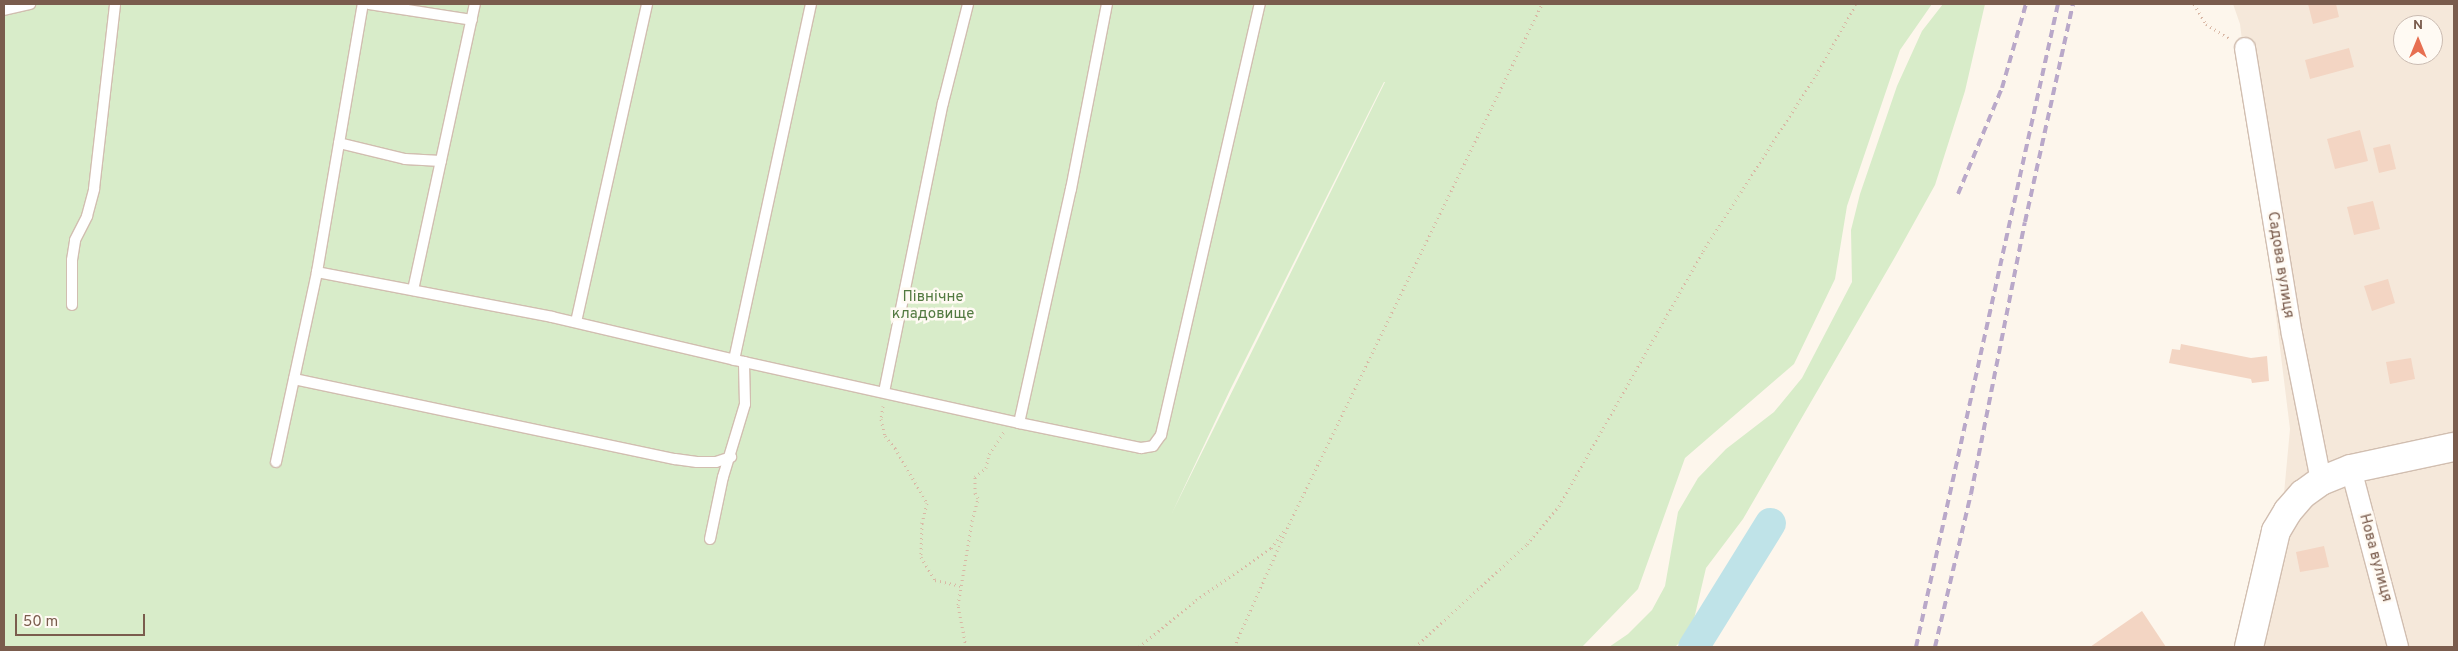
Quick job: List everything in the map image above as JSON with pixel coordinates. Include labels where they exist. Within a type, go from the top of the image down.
[{"type":"street","name":"Садова вулиця","points":[[2246,48],[2292,334],[2321,481]]},
{"type":"street","points":[[2249,647],[2276,532],[2288,511],[2303,494],[2321,481],[2351,470],[2454,447]]},
{"type":"street","name":"Нова вулиця","points":[[2351,470],[2398,647]]},
{"type":"lane","points":[[4,10],[30,4]]},
{"type":"lane","points":[[72,305],[72,260],[75,240],[87,216],[94,188],[115,4]]},
{"type":"lane","points":[[276,462],[317,272],[363,4]]},
{"type":"lane","points":[[369,4],[472,20]]},
{"type":"lane","points":[[413,290],[475,4]]},
{"type":"lane","points":[[576,322],[647,4]]},
{"type":"lane","points":[[710,539],[723,477],[731,457],[745,404],[739,361],[811,4]]},
{"type":"lane","points":[[884,392],[943,103],[968,4]]},
{"type":"lane","points":[[1019,423],[1071,189],[1107,4]]},
{"type":"lane","points":[[317,272],[576,322],[739,361],[1019,423],[1141,448],[1153,446],[1161,435],[1260,4]]},
{"type":"lane","points":[[339,143],[405,158],[441,161]]},
{"type":"lane","points":[[294,379],[675,459],[716,462],[731,457]]},
{"type":"path","points":[[1234,647],[1289,524],[1542,4]]},
{"type":"path","points":[[1415,647],[1527,544],[1559,506],[1703,251],[1816,76],[1856,4]]},
{"type":"path","points":[[2194,4],[2206,24],[2246,48]]},
{"type":"path","points":[[884,392],[881,419],[885,436],[895,448],[927,503],[922,523],[921,557],[935,580],[961,586]]},
{"type":"path","points":[[966,647],[958,605],[978,498],[974,493],[974,477],[986,468],[989,454],[1009,426],[1019,423]]},
{"type":"path","points":[[1139,647],[1196,600],[1271,548],[1289,524]]},
{"type":"shaded area","points":[[2233,4],[2454,4],[2454,647],[2256,647],[2278,558],[2290,429],[2240,24]]},
{"type":"green space","name":"Північне кладовище","points":[[4,4],[1932,4],[1900,50],[1847,206],[1835,279],[1794,364],[1685,458],[1638,589],[1582,647],[4,647]],"holes":[[[1385,82],[1172,513],[1230,390]]]},
{"type":"green space","points":[[1943,4],[1985,4],[1965,91],[1935,185],[1743,519],[1706,568],[1691,632],[1675,647],[1609,647],[1628,634],[1652,610],[1665,586],[1678,512],[1698,478],[1726,449],[1774,412],[1802,378],[1852,282],[1851,230],[1860,194],[1897,86],[1922,31]]},
{"type":"building","points":[[2308,4],[2336,4],[2339,17],[2313,24]]},
{"type":"building","points":[[2349,48],[2354,67],[2310,79],[2305,60]]},
{"type":"building","points":[[2360,130],[2368,161],[2335,169],[2327,139]]},
{"type":"building","points":[[2390,144],[2396,169],[2379,173],[2373,148]]},
{"type":"building","points":[[2373,201],[2380,229],[2354,235],[2347,207]]},
{"type":"building","points":[[2388,279],[2395,303],[2372,311],[2364,286]]},
{"type":"building","points":[[2181,344],[2251,358],[2267,356],[2269,381],[2252,383],[2251,379],[2169,363],[2172,349],[2180,350]]},
{"type":"building","points":[[2411,358],[2415,379],[2390,384],[2386,362]]},
{"type":"building","points":[[2324,546],[2329,567],[2300,572],[2296,552]]},
{"type":"building","points":[[2142,611],[2166,647],[2090,647]]},
{"type":"waterway","points":[[1693,647],[1770,523]]},
{"type":"railway","points":[[1958,194],[2002,88],[2026,4]]},
{"type":"railway","points":[[1916,647],[2058,4]]},
{"type":"railway","points":[[1935,647],[1971,494],[2025,222],[2073,4]]}]
